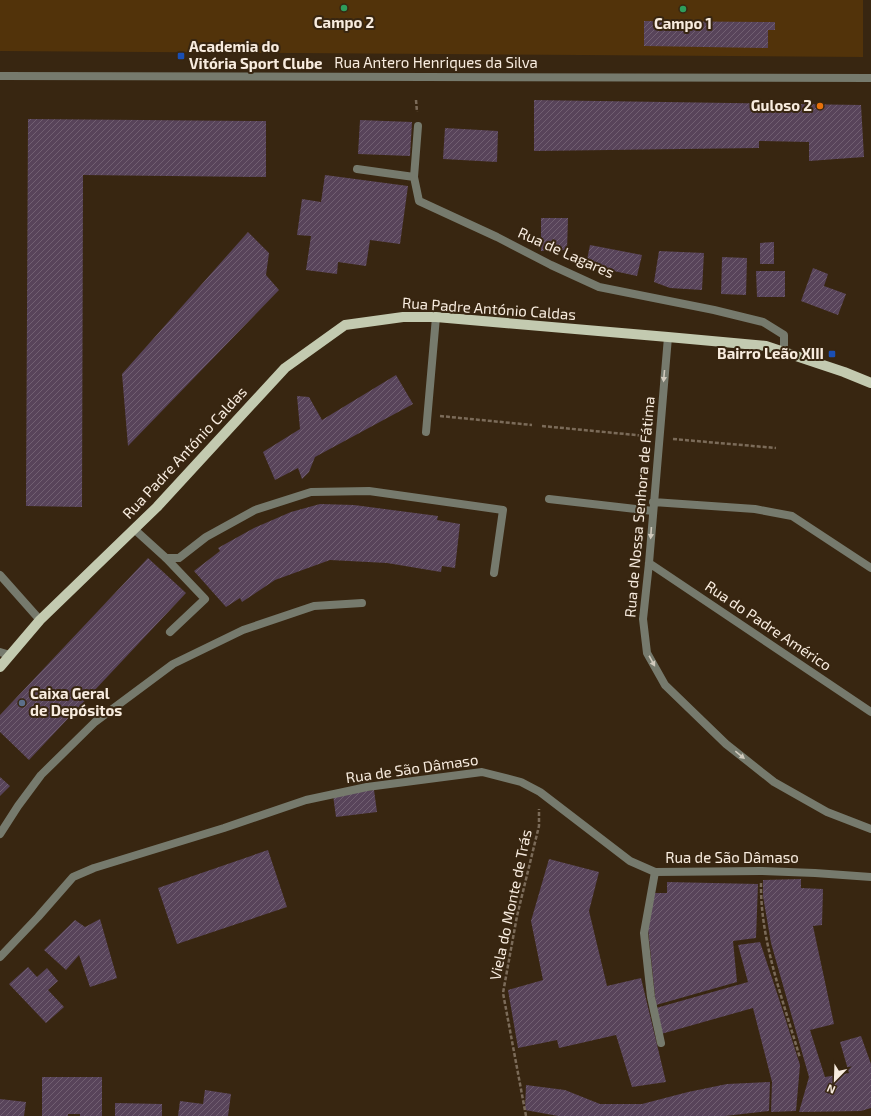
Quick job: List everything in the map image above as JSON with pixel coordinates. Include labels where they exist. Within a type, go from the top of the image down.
[{"type":"main road","name":"Rua Padre António Caldas","points":[[0,667],[5,653],[156,507],[285,368],[345,325],[403,317],[436,317],[766,346],[844,372],[871,383]]},
{"type":"street","name":"Rua Antero Henriques da Silva","points":[[0,76],[871,78]]},
{"type":"street","name":"Rua de Lagares","points":[[418,126],[414,177],[419,201],[599,287],[714,310],[763,322],[784,335],[784,352]]},
{"type":"street","points":[[357,169],[414,177]]},
{"type":"street","points":[[426,432],[436,317]]},
{"type":"street","name":"Rua de Nossa Senhora de Fátima","points":[[668,337],[643,619],[647,653],[665,685],[726,744],[774,782],[827,812],[871,829]]},
{"type":"street","points":[[166,558],[179,558],[206,537],[255,510],[311,492],[369,491],[503,510],[494,573]]},
{"type":"street","points":[[549,499],[653,511]]},
{"type":"street","points":[[653,502],[755,509],[792,516],[871,568]]},
{"type":"street","points":[[134,529],[166,558],[205,599],[170,632]]},
{"type":"street","name":"Rua do Padre Américo","points":[[649,563],[871,712]]},
{"type":"street","points":[[0,575],[40,620]]},
{"type":"street","points":[[0,834],[18,806],[46,770],[95,722],[173,664],[243,630],[314,606],[362,603]]},
{"type":"street","name":"Rua de São Dâmaso","points":[[0,957],[73,877],[94,868],[224,828],[306,800],[367,787],[482,772],[521,782],[540,792],[630,861],[655,872],[761,871],[871,877]]},
{"type":"street","points":[[655,872],[644,933],[651,997],[661,1043]]},
{"type":"path","points":[[416,100],[417,114]]},
{"type":"path","points":[[428,415],[532,425]]},
{"type":"path","points":[[542,426],[776,448]]},
{"type":"path","name":"Viela do Monte de Trás","points":[[526,1116],[503,993],[517,916],[539,826],[540,792]]},
{"type":"path","points":[[761,871],[760,901],[766,943],[800,1058]]},
{"type":"shaded area","points":[[0,0],[863,0],[863,57],[0,51]]},
{"type":"building","points":[[644,21],[775,22],[775,30],[768,30],[768,48],[644,46]]},
{"type":"building","points":[[534,100],[861,105],[864,157],[809,161],[809,142],[759,141],[759,148],[534,151]]},
{"type":"building","points":[[28,119],[266,121],[266,177],[83,175],[82,507],[26,506]]},
{"type":"building","points":[[360,120],[412,122],[410,156],[358,154]]},
{"type":"building","points":[[445,128],[498,131],[497,162],[443,159]]},
{"type":"building","points":[[325,175],[408,186],[400,244],[370,240],[366,266],[338,262],[337,274],[306,270],[311,236],[297,235],[302,199],[321,202]]},
{"type":"building","points":[[541,218],[568,218],[567,250],[541,251]]},
{"type":"building","points":[[248,232],[269,253],[266,275],[279,290],[128,446],[122,374]]},
{"type":"building","points":[[774,242],[774,264],[760,264],[760,243]]},
{"type":"building","points":[[590,245],[642,255],[637,276],[586,265]]},
{"type":"building","points":[[659,251],[704,253],[702,290],[670,288],[654,282]]},
{"type":"building","points":[[722,257],[747,258],[746,295],[721,294]]},
{"type":"building","points":[[813,268],[828,274],[824,286],[846,294],[838,315],[801,301]]},
{"type":"building","points":[[756,271],[785,271],[785,297],[757,297]]},
{"type":"building","points":[[396,375],[413,404],[315,457],[309,472],[302,479],[298,468],[275,480],[263,452],[300,429],[297,396],[309,397],[322,420]]},
{"type":"building","points":[[320,504],[354,505],[438,516],[437,520],[460,524],[455,568],[442,566],[441,572],[387,563],[330,560],[275,580],[242,602],[240,598],[226,607],[194,571],[220,551],[218,548],[254,528],[291,512]]},
{"type":"building","points":[[148,558],[186,593],[29,760],[0,732],[0,715]]},
{"type":"building","points":[[0,777],[10,786],[0,796]]},
{"type":"building","points":[[374,790],[377,812],[336,817],[333,795]]},
{"type":"building","points":[[268,850],[287,907],[177,944],[158,888]]},
{"type":"building","points":[[549,859],[599,872],[589,911],[607,986],[641,978],[666,1082],[632,1087],[616,1035],[559,1048],[557,1040],[518,1048],[508,990],[543,980],[531,921]]},
{"type":"building","points":[[801,879],[801,888],[823,889],[822,925],[813,926],[834,1024],[810,1030],[825,1077],[849,1073],[840,1042],[861,1036],[871,1064],[871,1108],[861,1111],[799,1112],[809,1077],[771,943],[763,896],[763,880]]},
{"type":"building","points":[[667,882],[758,884],[756,938],[733,941],[737,982],[656,1005],[648,929],[653,893],[667,893]]},
{"type":"building","points":[[100,919],[117,978],[90,987],[79,955],[66,970],[44,950],[75,920],[85,927]]},
{"type":"building","points":[[760,942],[800,1065],[796,1111],[771,1112],[772,1082],[753,1008],[661,1034],[656,1008],[748,982],[738,945]]},
{"type":"building","points":[[28,967],[37,977],[47,968],[58,981],[48,990],[64,1007],[46,1023],[9,984]]},
{"type":"building","points":[[42,1077],[102,1077],[102,1116],[80,1116],[80,1114],[68,1114],[68,1116],[42,1116]]},
{"type":"building","points":[[770,1082],[769,1111],[725,1116],[558,1116],[525,1110],[526,1085],[565,1090],[600,1104],[642,1104],[727,1084]]},
{"type":"building","points":[[205,1090],[231,1094],[228,1116],[178,1116],[180,1101],[203,1104]]},
{"type":"building","points":[[0,1099],[26,1102],[24,1116],[0,1116]]},
{"type":"building","points":[[115,1103],[162,1104],[162,1116],[115,1116]]},
{"type":"place","name":"Campo 2","points":[[344,8]]},
{"type":"place","name":"Campo 1","points":[[683,9]]},
{"type":"place","name":"Academia do Vitória Sport Clube","points":[[181,56]]},
{"type":"place","name":"Guloso 2","points":[[820,106]]},
{"type":"place","name":"Bairro Leão XIII","points":[[832,354]]},
{"type":"place","name":"Caixa Geral de Depósitos","points":[[22,703]]}]
